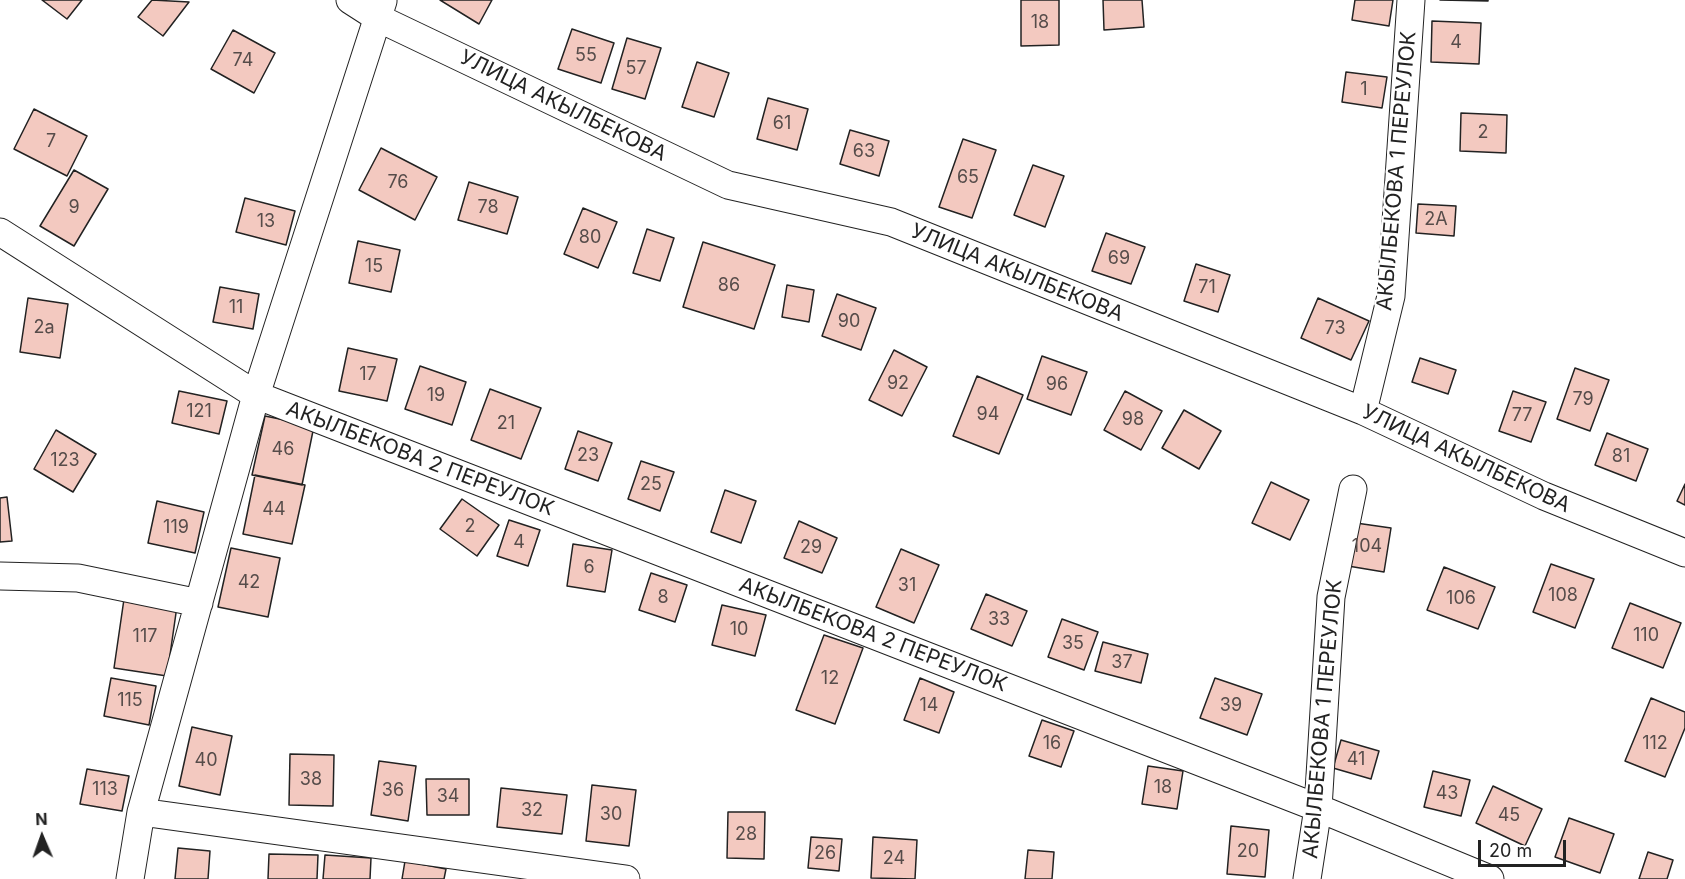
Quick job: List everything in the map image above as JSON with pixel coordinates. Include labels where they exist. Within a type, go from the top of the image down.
[{"type":"street","name":"УЛИЦА АКЫЛБЕКОВА","points":[[350,0],[380,9],[728,185],[891,222],[1364,411],[1544,496],[1685,553]]},
{"type":"street","name":"АКЫЛБЕКОВА 1 ПЕРЕУЛОК","points":[[1364,411],[1391,296],[1411,0]]},
{"type":"street","points":[[130,879],[141,812],[256,395],[380,9]]},
{"type":"street","name":"АКЫЛБЕКОВА 2 ПЕРЕУЛОК","points":[[0,232],[256,395],[1318,808],[1490,879]]},
{"type":"street","name":"АКЫЛБЕКОВА 1 ПЕРЕУЛОК","points":[[1307,879],[1318,808],[1331,597],[1353,489]]},
{"type":"street","points":[[0,576],[78,578],[199,603]]},
{"type":"street","points":[[141,812],[626,879]]},
{"type":"building","points":[[42,0],[82,0],[67,19]]},
{"type":"building","points":[[152,0],[189,2],[163,36],[138,17]]},
{"type":"building","points":[[440,0],[492,0],[479,24]]},
{"type":"building","points":[[1021,0],[1059,0],[1059,45],[1021,46]]},
{"type":"building","points":[[1103,0],[1142,0],[1144,27],[1104,30]]},
{"type":"building","points":[[1355,0],[1393,0],[1389,26],[1352,20]]},
{"type":"building","points":[[1440,0],[1488,0],[1488,1]]},
{"type":"building","points":[[1432,21],[1481,23],[1479,64],[1431,62]]},
{"type":"building","points":[[572,29],[614,43],[601,83],[558,69]]},
{"type":"building","points":[[233,30],[275,53],[254,93],[211,69]]},
{"type":"building","points":[[627,38],[661,48],[645,99],[612,89]]},
{"type":"building","points":[[697,62],[729,73],[714,117],[682,107]]},
{"type":"building","points":[[1346,72],[1387,77],[1382,108],[1342,102]]},
{"type":"building","points":[[768,98],[808,109],[797,150],[757,139]]},
{"type":"building","points":[[34,109],[87,136],[67,176],[14,149]]},
{"type":"building","points":[[1461,113],[1507,115],[1506,153],[1460,151]]},
{"type":"building","points":[[850,130],[889,141],[879,176],[840,164]]},
{"type":"building","points":[[963,139],[996,150],[972,218],[939,207]]},
{"type":"building","points":[[381,148],[437,177],[415,220],[359,190]]},
{"type":"building","points":[[1033,165],[1064,176],[1045,227],[1014,215]]},
{"type":"building","points":[[74,170],[108,189],[74,246],[40,226]]},
{"type":"building","points":[[469,182],[518,197],[507,234],[458,220]]},
{"type":"building","points":[[245,198],[295,211],[286,245],[236,232]]},
{"type":"building","points":[[1418,204],[1456,206],[1454,236],[1416,233]]},
{"type":"building","points":[[583,208],[617,222],[598,268],[564,254]]},
{"type":"building","points":[[647,229],[674,238],[660,281],[633,273]]},
{"type":"building","points":[[1106,233],[1145,247],[1131,284],[1092,271]]},
{"type":"building","points":[[358,241],[400,250],[391,292],[349,283]]},
{"type":"building","points":[[703,242],[775,265],[754,329],[683,307]]},
{"type":"building","points":[[1196,264],[1230,275],[1218,312],[1184,301]]},
{"type":"building","points":[[787,285],[814,290],[809,322],[782,317]]},
{"type":"building","points":[[220,287],[259,294],[253,329],[213,322]]},
{"type":"building","points":[[837,294],[876,308],[861,350],[822,336]]},
{"type":"building","points":[[28,298],[68,304],[60,358],[20,352]]},
{"type":"building","points":[[1318,298],[1369,321],[1351,360],[1301,338]]},
{"type":"building","points":[[348,348],[397,359],[387,401],[339,391]]},
{"type":"building","points":[[894,350],[927,367],[902,416],[869,400]]},
{"type":"building","points":[[1042,356],[1087,372],[1071,415],[1027,399]]},
{"type":"building","points":[[1420,358],[1456,370],[1448,394],[1412,382]]},
{"type":"building","points":[[420,366],[466,382],[452,425],[405,409]]},
{"type":"building","points":[[1575,368],[1609,380],[1590,431],[1557,419]]},
{"type":"building","points":[[977,376],[1023,395],[999,454],[953,436]]},
{"type":"building","points":[[490,389],[541,408],[521,459],[471,440]]},
{"type":"building","points":[[179,391],[227,401],[219,434],[172,423]]},
{"type":"building","points":[[1125,391],[1162,411],[1141,450],[1104,430]]},
{"type":"building","points":[[1513,391],[1546,402],[1531,442],[1499,431]]},
{"type":"building","points":[[1184,410],[1221,431],[1199,469],[1162,448]]},
{"type":"building","points":[[265,416],[314,426],[302,485],[252,475]]},
{"type":"building","points":[[56,430],[96,454],[73,492],[34,469]]},
{"type":"building","points":[[578,431],[612,443],[598,481],[565,469]]},
{"type":"building","points":[[1607,433],[1648,449],[1636,481],[1595,465]]},
{"type":"building","points":[[641,461],[674,472],[660,511],[628,499]]},
{"type":"building","points":[[255,475],[305,485],[292,544],[243,534]]},
{"type":"building","points":[[1271,482],[1309,500],[1290,540],[1252,523]]},
{"type":"building","points":[[1685,484],[1685,505],[1677,501]]},
{"type":"building","points":[[725,490],[756,501],[741,543],[711,532]]},
{"type":"building","points":[[7,497],[12,541],[0,542],[0,498]]},
{"type":"building","points":[[462,499],[499,525],[477,556],[440,529]]},
{"type":"building","points":[[157,501],[204,512],[195,553],[148,543]]},
{"type":"building","points":[[509,520],[540,530],[528,566],[497,556]]},
{"type":"building","points":[[799,521],[837,538],[822,573],[784,558]]},
{"type":"building","points":[[1349,522],[1391,528],[1384,572],[1342,565]]},
{"type":"building","points":[[573,544],[612,550],[605,592],[567,586]]},
{"type":"building","points":[[231,548],[280,558],[268,617],[218,607]]},
{"type":"building","points":[[901,549],[939,565],[914,623],[876,607]]},
{"type":"building","points":[[1551,564],[1594,579],[1575,628],[1533,612]]},
{"type":"building","points":[[1444,567],[1495,587],[1478,629],[1427,610]]},
{"type":"building","points":[[651,573],[687,585],[675,622],[639,610]]},
{"type":"building","points":[[986,594],[1027,611],[1012,646],[971,629]]},
{"type":"building","points":[[124,599],[177,606],[167,676],[114,668]]},
{"type":"building","points":[[1630,603],[1681,623],[1663,668],[1612,648]]},
{"type":"building","points":[[722,605],[766,615],[755,656],[712,645]]},
{"type":"building","points":[[1062,619],[1098,632],[1084,670],[1048,657]]},
{"type":"building","points":[[824,635],[863,648],[835,724],[796,710]]},
{"type":"building","points":[[1103,642],[1148,654],[1141,683],[1095,671]]},
{"type":"building","points":[[111,678],[156,686],[149,725],[104,716]]},
{"type":"building","points":[[920,678],[954,692],[939,733],[904,720]]},
{"type":"building","points":[[1215,678],[1262,694],[1247,735],[1200,718]]},
{"type":"building","points":[[1651,698],[1685,712],[1685,728],[1665,777],[1625,761]]},
{"type":"building","points":[[1042,720],[1074,731],[1061,767],[1029,756]]},
{"type":"building","points":[[192,727],[232,736],[220,795],[179,786]]},
{"type":"building","points":[[1341,740],[1379,751],[1371,779],[1333,768]]},
{"type":"building","points":[[290,754],[334,755],[333,806],[289,805]]},
{"type":"building","points":[[379,761],[416,766],[408,821],[371,815]]},
{"type":"building","points":[[1148,766],[1183,771],[1177,809],[1142,804]]},
{"type":"building","points":[[87,769],[129,776],[122,811],[80,804]]},
{"type":"building","points":[[1433,771],[1470,780],[1461,816],[1424,807]]},
{"type":"building","points":[[426,779],[469,779],[469,815],[427,815]]},
{"type":"building","points":[[592,785],[636,790],[629,846],[586,841]]},
{"type":"building","points":[[1493,786],[1542,809],[1525,846],[1476,823]]},
{"type":"building","points":[[501,788],[567,795],[562,834],[497,827]]},
{"type":"building","points":[[728,812],[765,812],[764,859],[727,858]]},
{"type":"building","points":[[1569,818],[1614,834],[1600,873],[1555,857]]},
{"type":"building","points":[[1231,826],[1269,830],[1265,877],[1227,874]]},
{"type":"building","points":[[811,837],[842,839],[839,871],[808,868]]},
{"type":"building","points":[[873,837],[917,840],[915,879],[871,878]]},
{"type":"building","points":[[178,848],[210,851],[208,879],[175,879]]},
{"type":"building","points":[[1028,850],[1054,852],[1052,879],[1025,879]]},
{"type":"building","points":[[1648,852],[1673,860],[1667,879],[1639,879]]},
{"type":"building","points":[[269,854],[318,855],[317,879],[268,879]]},
{"type":"building","points":[[325,855],[371,858],[370,879],[323,879]]},
{"type":"building","points":[[405,861],[446,869],[444,879],[402,879]]}]
